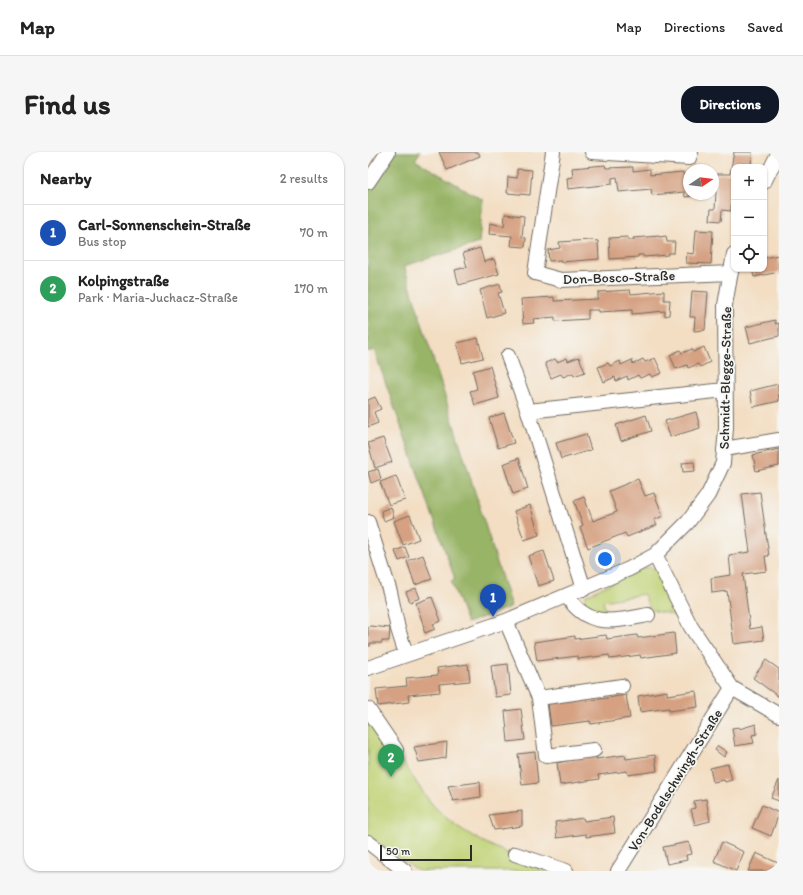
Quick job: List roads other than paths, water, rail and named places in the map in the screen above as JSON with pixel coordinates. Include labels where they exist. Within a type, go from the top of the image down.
[{"type":"street","points":[[368,182],[388,152]]},
{"type":"street","name":"Don-Bosco-Straße","points":[[553,152],[535,273],[561,280],[731,273]]},
{"type":"street","points":[[592,152],[689,158],[691,152]]},
{"type":"street","points":[[767,176],[779,152]]},
{"type":"street","name":"Schmidt-Blegge-Straße","points":[[368,668],[506,621],[646,561],[688,522],[708,496],[723,463],[726,428],[725,304],[731,273]]},
{"type":"street","points":[[508,356],[528,411],[584,588]]},
{"type":"street","points":[[528,411],[725,390]]},
{"type":"street","points":[[724,449],[779,440]]},
{"type":"street","points":[[368,522],[390,592],[406,654]]},
{"type":"street","points":[[655,554],[691,627],[732,688],[779,715]]},
{"type":"street","points":[[567,596],[574,607],[582,614],[594,619],[609,620],[648,614]]},
{"type":"street","points":[[506,621],[539,698],[546,756],[594,750]]},
{"type":"street","points":[[539,698],[622,686]]},
{"type":"street","name":"Von-Bodelschwingh-Straße","points":[[618,871],[732,688]]},
{"type":"street","points":[[368,709],[396,750]]},
{"type":"street","points":[[368,842],[401,870]]},
{"type":"street","points":[[516,854],[566,871]]},
{"type":"place","name":"Carl-Sonnenschein-Straße","points":[[493,617]]},
{"type":"place","name":"Kolpingstraße","points":[[391,777]]}]
